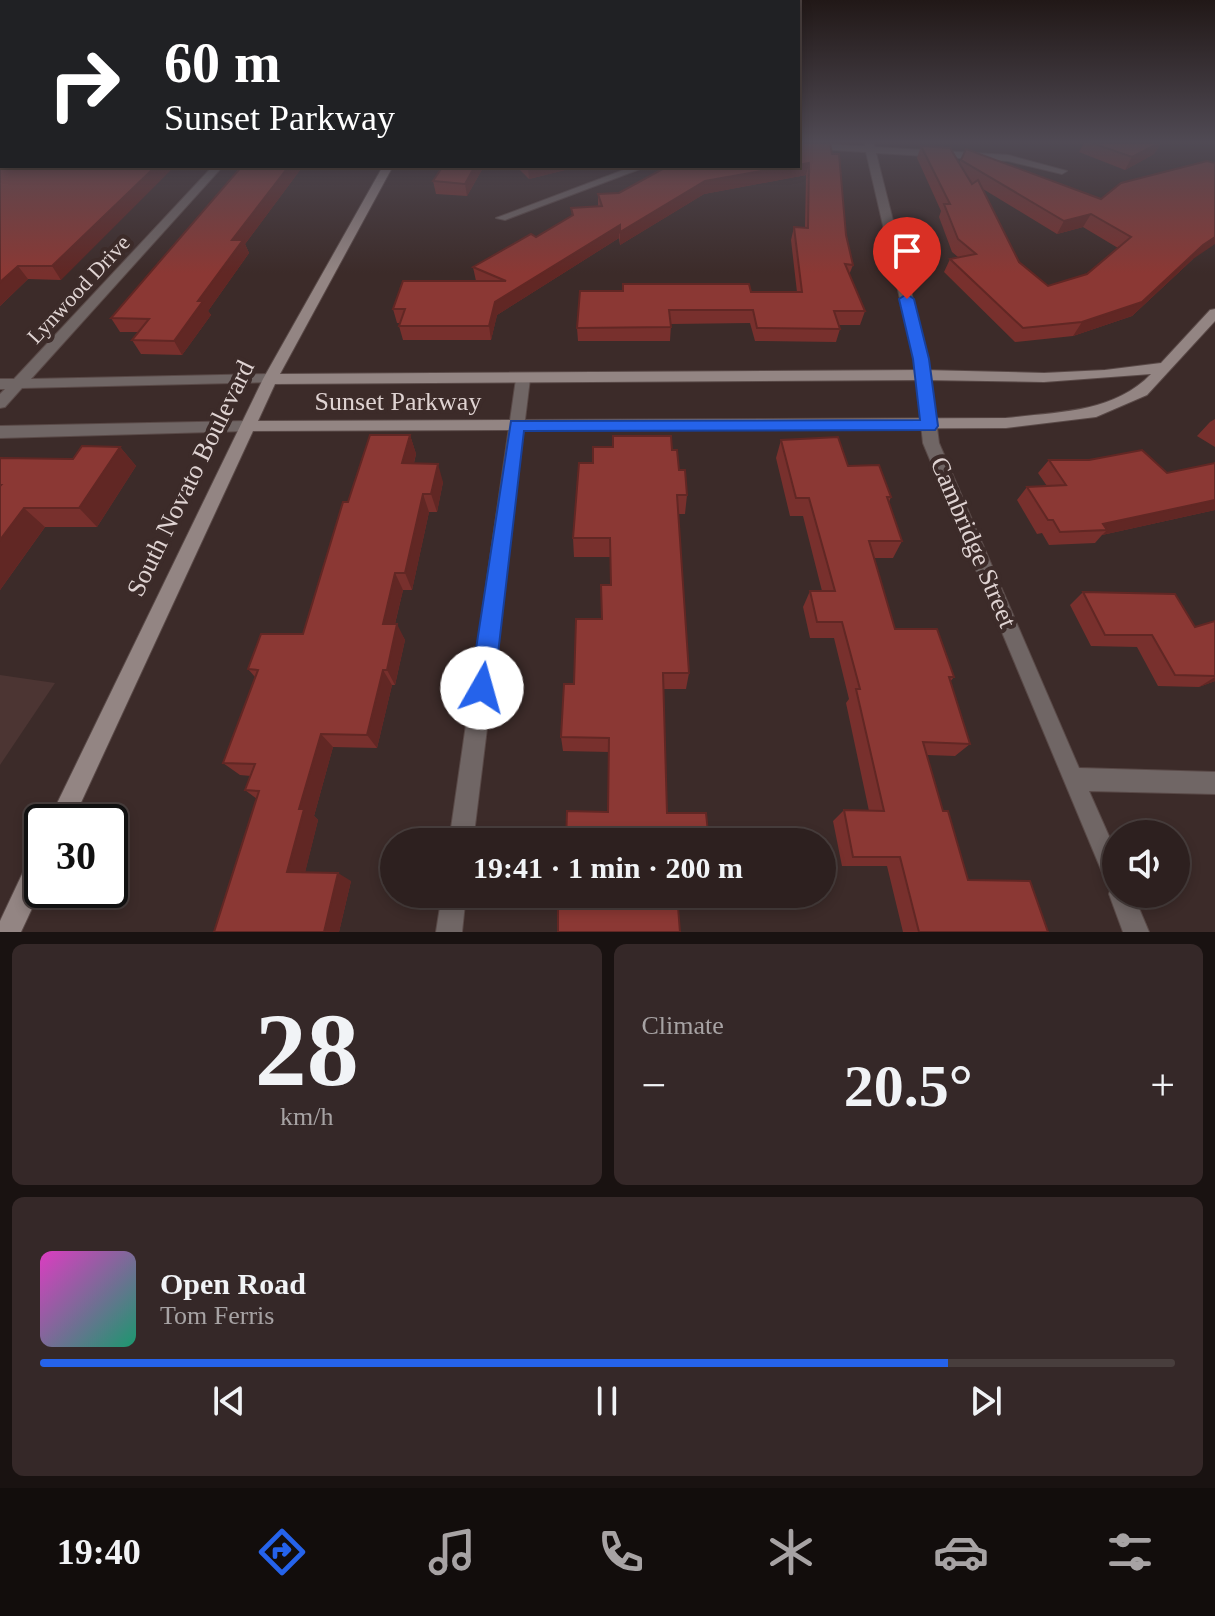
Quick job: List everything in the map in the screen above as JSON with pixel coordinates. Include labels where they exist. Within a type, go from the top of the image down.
[{"type":"main road","name":"South Novato Boulevard","points":[[68,804],[270,379],[377,186]]},
{"type":"main road","name":"Sunset Parkway","points":[[247,426],[929,426],[1006,423],[1096,412],[1142,392],[1215,313]]},
{"type":"main road","name":"Sunset Parkway","points":[[270,379],[923,375],[1028,380],[1116,375],[1165,367]]},
{"type":"main road","points":[[8,932],[24,898]]},
{"type":"street","name":"Lynwood Drive","points":[[0,403],[199,186]]},
{"type":"street","points":[[501,218],[587,186]]},
{"type":"street","name":"Cambridge Street","points":[[880,186],[923,375],[931,443],[1102,846]]},
{"type":"street","name":"Sunset Parkway","points":[[0,384],[270,379]]},
{"type":"street","points":[[463,828],[523,379]]},
{"type":"street","name":"Sunset Parkway","points":[[0,432],[247,426]]},
{"type":"street","points":[[1075,779],[1215,783]]},
{"type":"street","points":[[449,932],[452,908]]},
{"type":"street","points":[[1127,908],[1136,932]]},
{"type":"shaded area","points":[[0,675],[55,683],[0,765]]},
{"type":"building","points":[[0,186],[135,186],[52,266],[18,266],[0,282]]},
{"type":"building","points":[[224,186],[273,186],[232,240],[243,240],[198,301],[203,301],[174,341],[132,340],[149,319],[111,318]]},
{"type":"building","points":[[631,186],[696,186],[620,232],[620,225],[495,302],[489,326],[399,326],[405,309],[393,309],[403,281],[506,281],[473,267],[531,234],[536,237],[573,215],[571,208],[602,206],[598,194],[619,193]]},
{"type":"building","points":[[809,186],[842,186],[846,235],[853,265],[845,264],[865,311],[834,311],[840,329],[757,328],[753,310],[669,310],[671,327],[577,328],[580,291],[623,291],[623,284],[749,284],[751,292],[802,292],[794,227],[808,228]]},
{"type":"building","points":[[941,186],[981,186],[1019,262],[1048,286],[1087,274],[1131,237],[1091,214],[1064,221],[1006,186],[1067,186],[1101,199],[1117,186],[1215,186],[1215,237],[1142,302],[1082,322],[1023,328],[950,259],[976,254],[958,239],[944,204],[950,204]]},
{"type":"building","points":[[370,435],[410,435],[402,463],[438,464],[431,494],[423,494],[405,573],[395,573],[383,624],[397,624],[367,735],[321,734],[299,809],[304,809],[287,872],[338,873],[324,932],[214,932],[259,791],[245,790],[255,764],[223,763],[258,670],[248,669],[261,634],[303,634],[343,502],[348,502]]},
{"type":"building","points":[[613,436],[671,436],[672,450],[677,450],[679,470],[685,470],[687,495],[677,495],[689,673],[663,673],[667,813],[706,813],[708,828],[566,828],[567,811],[608,812],[609,738],[561,737],[564,684],[574,684],[576,619],[602,619],[601,585],[611,585],[610,538],[573,538],[579,463],[593,463],[593,447],[613,447]]},
{"type":"building","points":[[838,437],[848,466],[879,465],[891,497],[887,497],[902,541],[869,541],[895,629],[937,629],[954,677],[949,677],[970,744],[923,742],[968,880],[1030,881],[1048,932],[919,932],[900,857],[853,857],[844,810],[884,811],[856,689],[860,689],[842,622],[817,622],[810,591],[835,591],[809,498],[796,498],[781,440]]},
{"type":"building","points":[[82,446],[120,447],[79,508],[24,508],[0,540],[0,458],[73,459]]},
{"type":"building","points":[[1142,450],[1167,473],[1215,463],[1215,500],[1103,524],[1107,530],[1060,532],[1053,520],[1048,520],[1027,487],[1066,485],[1049,460],[1089,460]]},
{"type":"building","points":[[1083,592],[1175,594],[1195,627],[1215,621],[1215,676],[1175,675],[1152,635],[1105,635]]},
{"type":"building","points":[[558,908],[678,908],[680,932],[558,932]]},
{"type":"route","points":[[482,688],[517,425],[929,426],[921,359],[907,299]]}]
